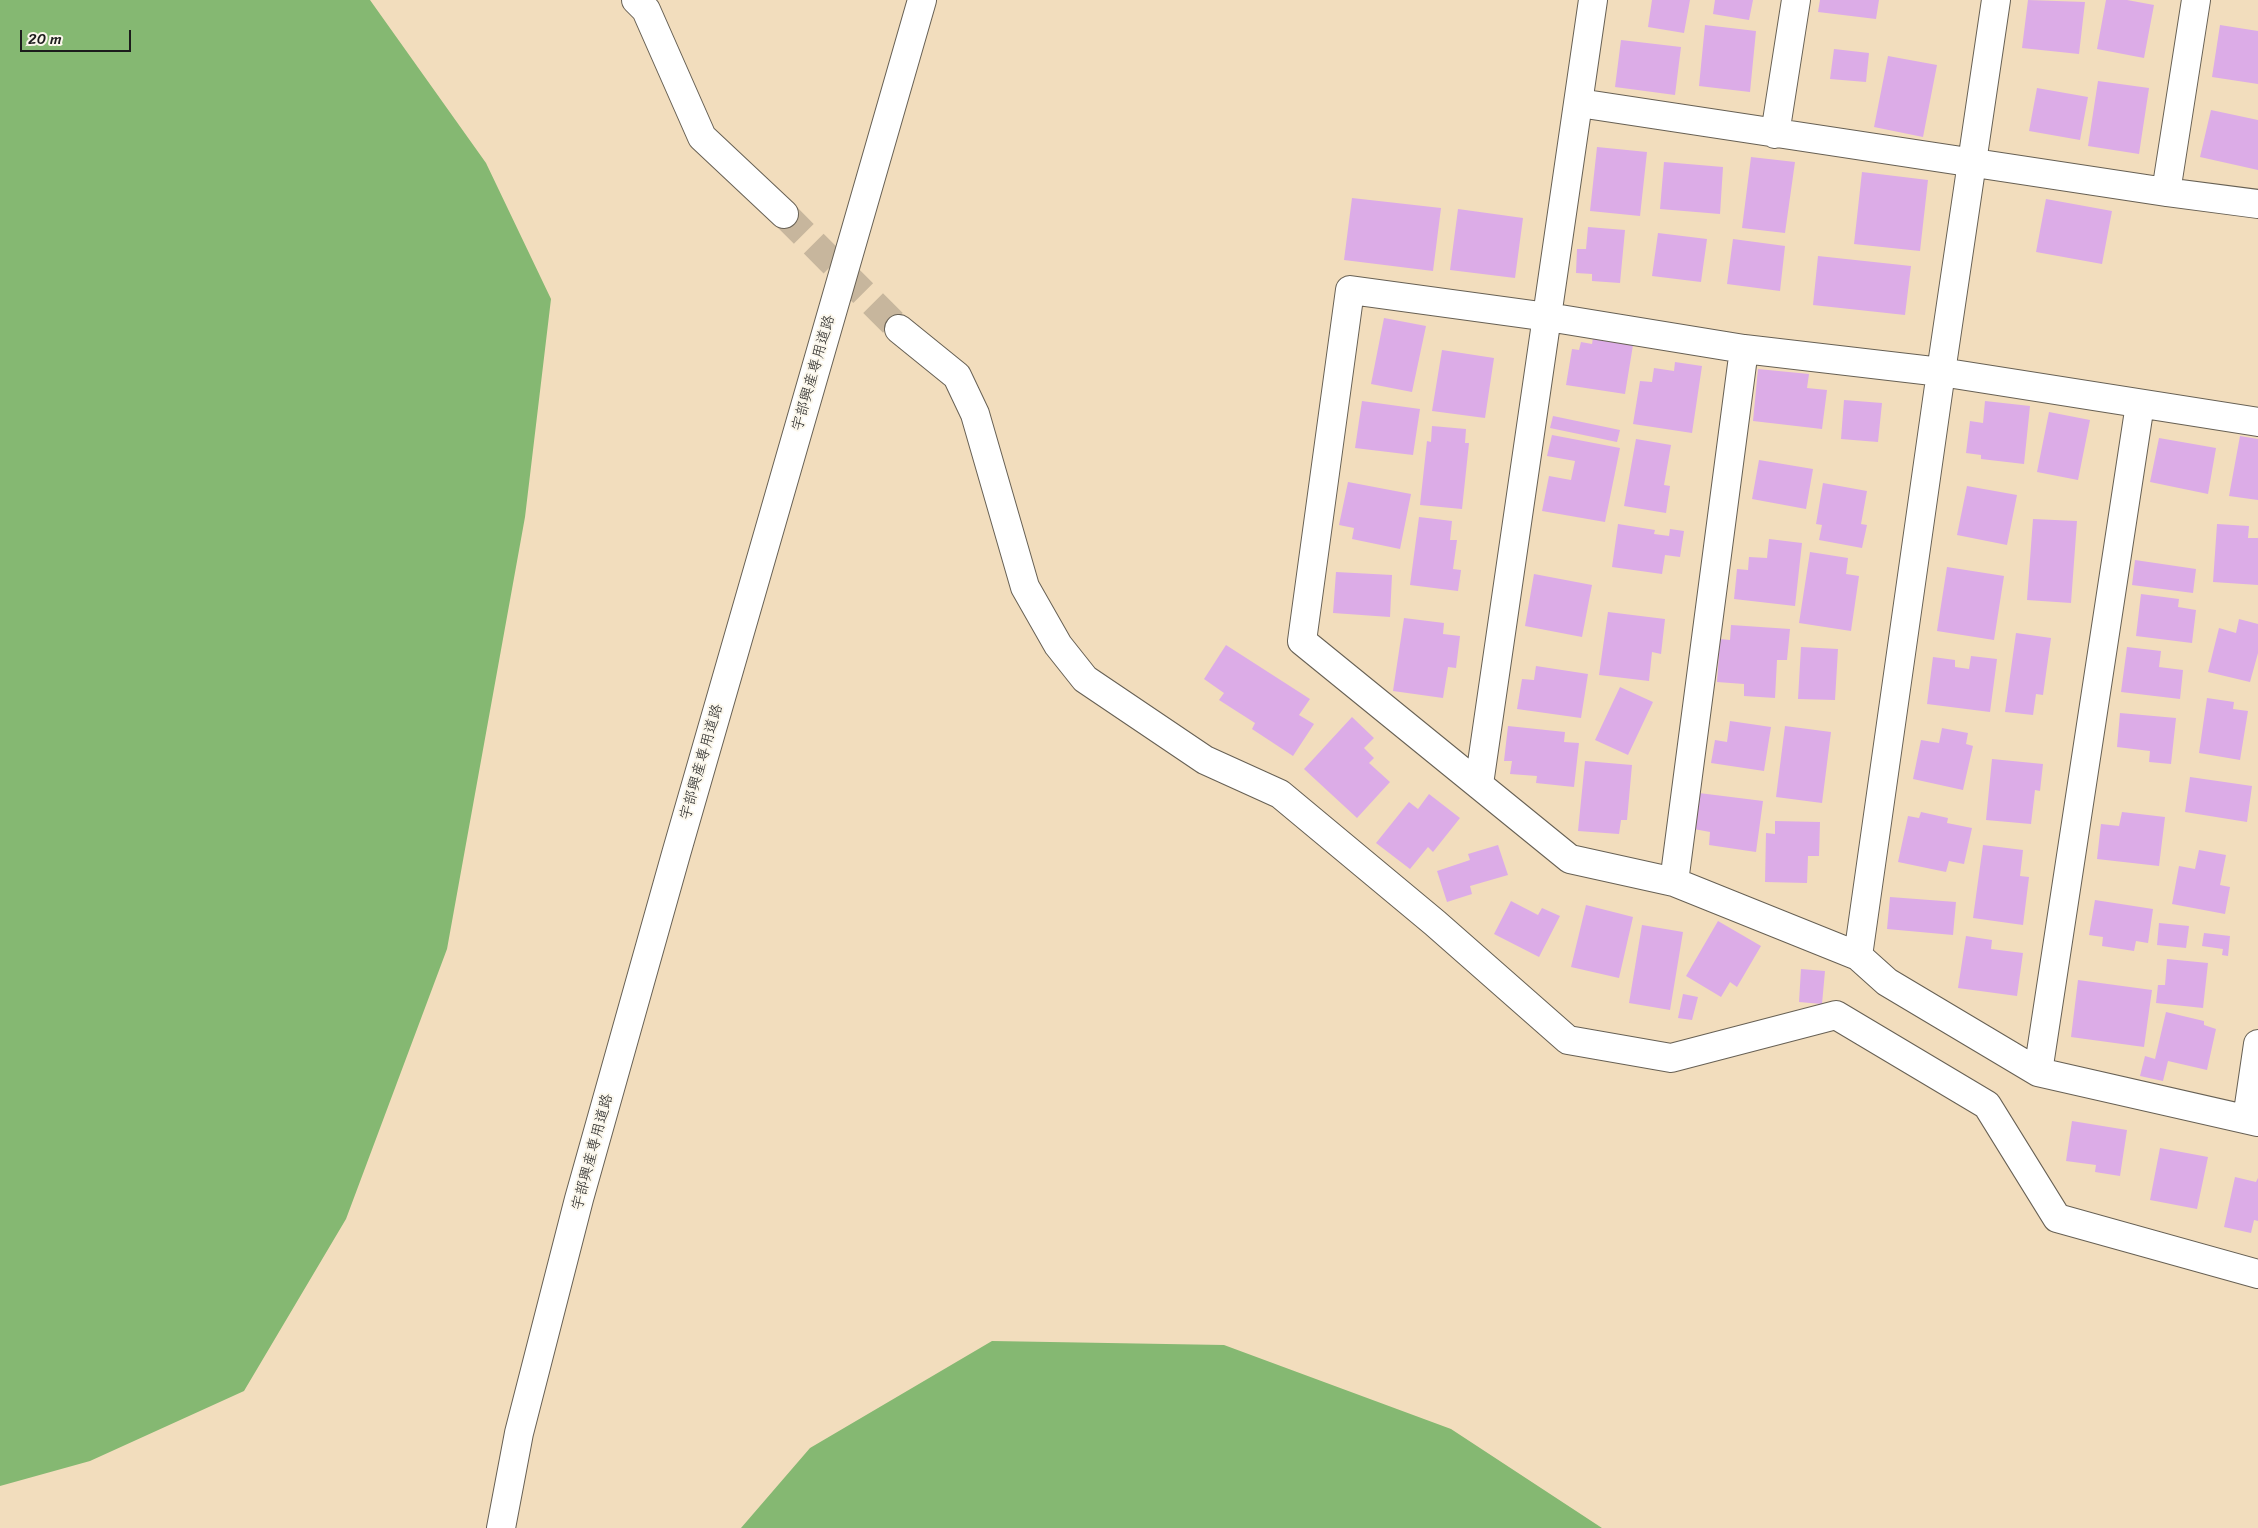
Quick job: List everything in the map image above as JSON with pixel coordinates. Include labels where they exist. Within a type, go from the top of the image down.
[{"type":"street","points":[[636,0],[646,10],[702,137],[784,214]]},
{"type":"street","name":"宇部興産専用道路","points":[[501,1528],[519,1433],[579,1200],[676,854],[922,0]]},
{"type":"street","points":[[1479,784],[1593,0]]},
{"type":"street","points":[[1775,134],[1796,0]]},
{"type":"street","points":[[1858,956],[1996,0]]},
{"type":"street","points":[[2166,192],[2196,0]]},
{"type":"street","points":[[1579,103],[1775,134],[2258,204]]},
{"type":"street","points":[[2258,422],[1941,372],[1744,349],[1548,316],[1350,290],[1302,641],[1570,859],[1674,882],[1858,956],[1887,982],[2038,1072],[2252,1120],[2258,1044]]},
{"type":"street","points":[[899,329],[957,376],[975,414],[1026,587],[1058,645],[1085,679],[1205,760],[1280,794],[1435,923],[1568,1040],[1671,1058],[1836,1014],[1987,1105],[2056,1218],[2258,1274]]},
{"type":"street","points":[[1674,882],[1744,349]]},
{"type":"street","points":[[2038,1072],[2140,404]]},
{"type":"green space","points":[[0,0],[370,0],[486,163],[551,299],[525,517],[447,949],[346,1219],[244,1391],[90,1461],[0,1486]]},
{"type":"green space","points":[[992,1341],[1224,1345],[1451,1429],[1602,1528],[741,1528],[810,1448]]},
{"type":"building","points":[[1652,0],[1690,0],[1684,33],[1648,27]]},
{"type":"building","points":[[1715,0],[1753,0],[1749,20],[1713,14]]},
{"type":"building","points":[[1820,0],[1879,0],[1876,19],[1818,12]]},
{"type":"building","points":[[2028,0],[2085,2],[2079,54],[2022,48]]},
{"type":"building","points":[[2106,0],[2127,0],[2154,5],[2144,58],[2097,49]]},
{"type":"building","points":[[1705,25],[1756,31],[1750,92],[1699,86]]},
{"type":"building","points":[[2220,25],[2258,31],[2258,84],[2212,77]]},
{"type":"building","points":[[1621,40],[1681,47],[1675,95],[1615,87]]},
{"type":"building","points":[[1834,49],[1869,53],[1866,82],[1830,79]]},
{"type":"building","points":[[1888,56],[1937,65],[1923,137],[1874,127]]},
{"type":"building","points":[[2098,81],[2149,88],[2139,154],[2088,146]]},
{"type":"building","points":[[2037,88],[2088,97],[2080,140],[2029,131]]},
{"type":"building","points":[[2211,110],[2258,120],[2258,170],[2200,157]]},
{"type":"building","points":[[1597,147],[1647,152],[1640,216],[1590,211]]},
{"type":"building","points":[[1751,157],[1795,162],[1785,233],[1742,228]]},
{"type":"building","points":[[1664,162],[1723,167],[1720,214],[1660,209]]},
{"type":"building","points":[[1862,172],[1928,180],[1920,251],[1854,244]]},
{"type":"building","points":[[1352,198],[1441,208],[1433,271],[1344,260]]},
{"type":"building","points":[[2046,199],[2112,211],[2102,264],[2036,252]]},
{"type":"building","points":[[1458,209],[1523,218],[1515,278],[1450,270]]},
{"type":"building","points":[[1588,227],[1625,230],[1620,283],[1592,281],[1592,274],[1576,273],[1577,249],[1586,249]]},
{"type":"building","points":[[1658,233],[1707,239],[1701,282],[1652,276]]},
{"type":"building","points":[[1733,239],[1785,246],[1780,291],[1727,284]]},
{"type":"building","points":[[1818,256],[1911,266],[1905,315],[1813,305]]},
{"type":"building","points":[[1384,318],[1426,326],[1412,392],[1371,384]]},
{"type":"building","points":[[1593,338],[1633,345],[1625,394],[1566,385],[1572,349],[1579,350],[1581,342],[1592,344]]},
{"type":"building","points":[[1442,350],[1494,358],[1485,418],[1432,411]]},
{"type":"building","points":[[1675,362],[1702,366],[1692,433],[1633,424],[1640,381],[1652,382],[1654,368],[1674,371]]},
{"type":"building","points":[[1758,369],[1809,374],[1807,388],[1827,390],[1822,429],[1753,421]]},
{"type":"building","points":[[1844,400],[1882,403],[1878,442],[1841,439]]},
{"type":"building","points":[[1362,401],[1420,409],[1413,455],[1355,448]]},
{"type":"building","points":[[1985,401],[2030,406],[2024,464],[1981,459],[1981,455],[1966,453],[1970,421],[1983,423]]},
{"type":"building","points":[[2049,412],[2090,420],[2078,480],[2037,472]]},
{"type":"building","points":[[1553,416],[1620,430],[1617,442],[1550,428]]},
{"type":"building","points":[[1432,426],[1466,429],[1465,443],[1469,443],[1462,509],[1420,505],[1427,441],[1431,442]]},
{"type":"building","points":[[1552,435],[1620,448],[1605,522],[1542,511],[1549,476],[1571,480],[1575,461],[1547,456]]},
{"type":"building","points":[[2240,436],[2258,439],[2258,500],[2229,496]]},
{"type":"building","points":[[2159,438],[2216,448],[2208,494],[2150,482]]},
{"type":"building","points":[[1636,439],[1671,445],[1664,485],[1670,486],[1666,513],[1624,506]]},
{"type":"building","points":[[1759,460],[1813,469],[1806,509],[1752,499]]},
{"type":"building","points":[[1348,482],[1411,494],[1400,549],[1352,539],[1354,528],[1339,525]]},
{"type":"building","points":[[1823,483],[1867,491],[1861,524],[1867,525],[1862,548],[1819,540],[1822,525],[1816,524]]},
{"type":"building","points":[[1967,486],[2017,495],[2007,545],[1957,535]]},
{"type":"building","points":[[1419,517],[1452,521],[1450,540],[1457,540],[1453,569],[1461,570],[1458,591],[1410,585]]},
{"type":"building","points":[[2033,519],[2077,521],[2071,603],[2027,600]]},
{"type":"building","points":[[1618,524],[1655,530],[1654,534],[1669,536],[1670,529],[1684,531],[1680,557],[1665,555],[1662,574],[1612,567]]},
{"type":"building","points":[[2217,524],[2249,526],[2248,538],[2258,538],[2258,585],[2213,582]]},
{"type":"building","points":[[1769,539],[1802,543],[1795,606],[1734,599],[1737,569],[1748,570],[1749,557],[1767,558]]},
{"type":"building","points":[[1810,552],[1848,558],[1846,574],[1859,576],[1851,631],[1799,623]]},
{"type":"building","points":[[2135,560],[2196,569],[2193,593],[2132,585]]},
{"type":"building","points":[[1947,567],[2004,576],[1994,640],[1937,631]]},
{"type":"building","points":[[1336,572],[1392,575],[1390,617],[1333,613]]},
{"type":"building","points":[[1534,574],[1592,585],[1582,637],[1525,626]]},
{"type":"building","points":[[2141,594],[2179,599],[2178,607],[2196,610],[2192,643],[2136,636]]},
{"type":"building","points":[[1608,612],[1665,619],[1661,654],[1652,652],[1649,681],[1599,675]]},
{"type":"building","points":[[1404,618],[1444,623],[1443,634],[1460,636],[1456,668],[1448,667],[1443,698],[1393,691]]},
{"type":"building","points":[[2239,619],[2258,624],[2258,653],[2250,682],[2208,672],[2219,628],[2236,633]]},
{"type":"building","points":[[1731,625],[1790,629],[1787,660],[1777,660],[1775,698],[1744,696],[1744,684],[1717,682],[1720,639],[1730,640]]},
{"type":"building","points":[[2016,633],[2051,638],[2043,695],[2036,694],[2033,715],[2005,712]]},
{"type":"building","points":[[1226,645],[1310,699],[1299,715],[1314,724],[1293,756],[1252,729],[1255,723],[1219,700],[1224,693],[1204,679]]},
{"type":"building","points":[[1801,647],[1838,649],[1835,700],[1798,699]]},
{"type":"building","points":[[2127,647],[2161,651],[2159,667],[2183,670],[2180,699],[2121,692]]},
{"type":"building","points":[[1971,656],[1997,659],[1990,712],[1927,704],[1933,657],[1955,660],[1955,667],[1969,669]]},
{"type":"building","points":[[1536,666],[1588,674],[1581,718],[1517,709],[1522,679],[1534,680]]},
{"type":"building","points":[[1620,687],[1653,702],[1628,755],[1595,740]]},
{"type":"building","points":[[2207,698],[2234,702],[2233,709],[2248,711],[2240,760],[2199,753]]},
{"type":"building","points":[[2120,713],[2176,718],[2171,764],[2149,762],[2150,751],[2117,747]]},
{"type":"building","points":[[1352,717],[1374,738],[1364,748],[1374,758],[1369,763],[1390,782],[1357,818],[1304,769]]},
{"type":"building","points":[[1730,721],[1771,727],[1764,771],[1711,763],[1715,740],[1727,742]]},
{"type":"building","points":[[1508,726],[1565,732],[1564,742],[1579,743],[1574,787],[1536,783],[1537,776],[1510,774],[1512,761],[1504,761]]},
{"type":"building","points":[[1785,726],[1831,732],[1822,803],[1776,797]]},
{"type":"building","points":[[1942,728],[1968,733],[1966,744],[1973,746],[1963,790],[1913,779],[1921,740],[1939,743]]},
{"type":"building","points":[[1992,759],[2043,764],[2040,791],[2035,790],[2031,824],[1986,820]]},
{"type":"building","points":[[1585,761],[1632,765],[1627,820],[1621,820],[1619,834],[1578,831]]},
{"type":"building","points":[[2190,777],[2252,786],[2247,822],[2185,812]]},
{"type":"building","points":[[1699,793],[1763,801],[1756,852],[1709,845],[1710,832],[1694,829]]},
{"type":"building","points":[[1429,794],[1460,818],[1433,852],[1428,847],[1410,869],[1376,843],[1409,802],[1418,809]]},
{"type":"building","points":[[1921,812],[1948,818],[1947,823],[1972,828],[1964,864],[1949,861],[1946,872],[1898,862],[1908,816],[1919,818]]},
{"type":"building","points":[[2122,812],[2165,817],[2159,866],[2097,859],[2101,824],[2119,826]]},
{"type":"building","points":[[1775,821],[1820,822],[1819,856],[1808,856],[1807,883],[1765,882],[1766,833],[1775,834]]},
{"type":"building","points":[[1498,845],[1508,875],[1470,886],[1472,894],[1447,902],[1437,871],[1470,860],[1468,854]]},
{"type":"building","points":[[1983,845],[2023,850],[2020,876],[2029,877],[2023,925],[1973,918]]},
{"type":"building","points":[[2199,850],[2226,855],[2220,885],[2230,887],[2225,914],[2172,904],[2179,866],[2195,869]]},
{"type":"building","points":[[1890,897],[1956,902],[1953,935],[1887,929]]},
{"type":"building","points":[[2095,900],[2153,909],[2148,943],[2136,941],[2134,951],[2102,946],[2103,937],[2089,935]]},
{"type":"building","points":[[1511,901],[1538,915],[1542,908],[1560,916],[1539,957],[1494,934]]},
{"type":"building","points":[[1586,905],[1633,917],[1619,978],[1571,967]]},
{"type":"building","points":[[1718,921],[1761,946],[1737,987],[1730,982],[1721,997],[1686,976]]},
{"type":"building","points":[[2159,923],[2189,926],[2186,948],[2157,945]]},
{"type":"building","points":[[1642,925],[1683,932],[1670,1010],[1629,1003]]},
{"type":"building","points":[[2204,933],[2230,936],[2228,956],[2222,955],[2223,949],[2202,946]]},
{"type":"building","points":[[1966,936],[1992,940],[1991,949],[2023,953],[2017,996],[1958,988]]},
{"type":"building","points":[[2167,959],[2208,963],[2203,1008],[2156,1003],[2158,985],[2165,985]]},
{"type":"building","points":[[1801,969],[1825,971],[1822,1004],[1799,1002]]},
{"type":"building","points":[[2078,980],[2152,990],[2144,1047],[2071,1037]]},
{"type":"building","points":[[1683,994],[1698,997],[1692,1020],[1678,1018]]},
{"type":"building","points":[[2166,1012],[2204,1021],[2204,1025],[2216,1029],[2207,1070],[2168,1061],[2163,1081],[2140,1076],[2145,1056],[2155,1059]]},
{"type":"building","points":[[2072,1121],[2127,1130],[2120,1176],[2095,1172],[2096,1165],[2066,1161]]},
{"type":"building","points":[[2160,1148],[2208,1157],[2197,1209],[2150,1200]]},
{"type":"building","points":[[2235,1177],[2256,1182],[2258,1178],[2258,1221],[2254,1220],[2251,1233],[2224,1227]]},
{"type":"tunnel","points":[[784,214],[899,329]]}]
